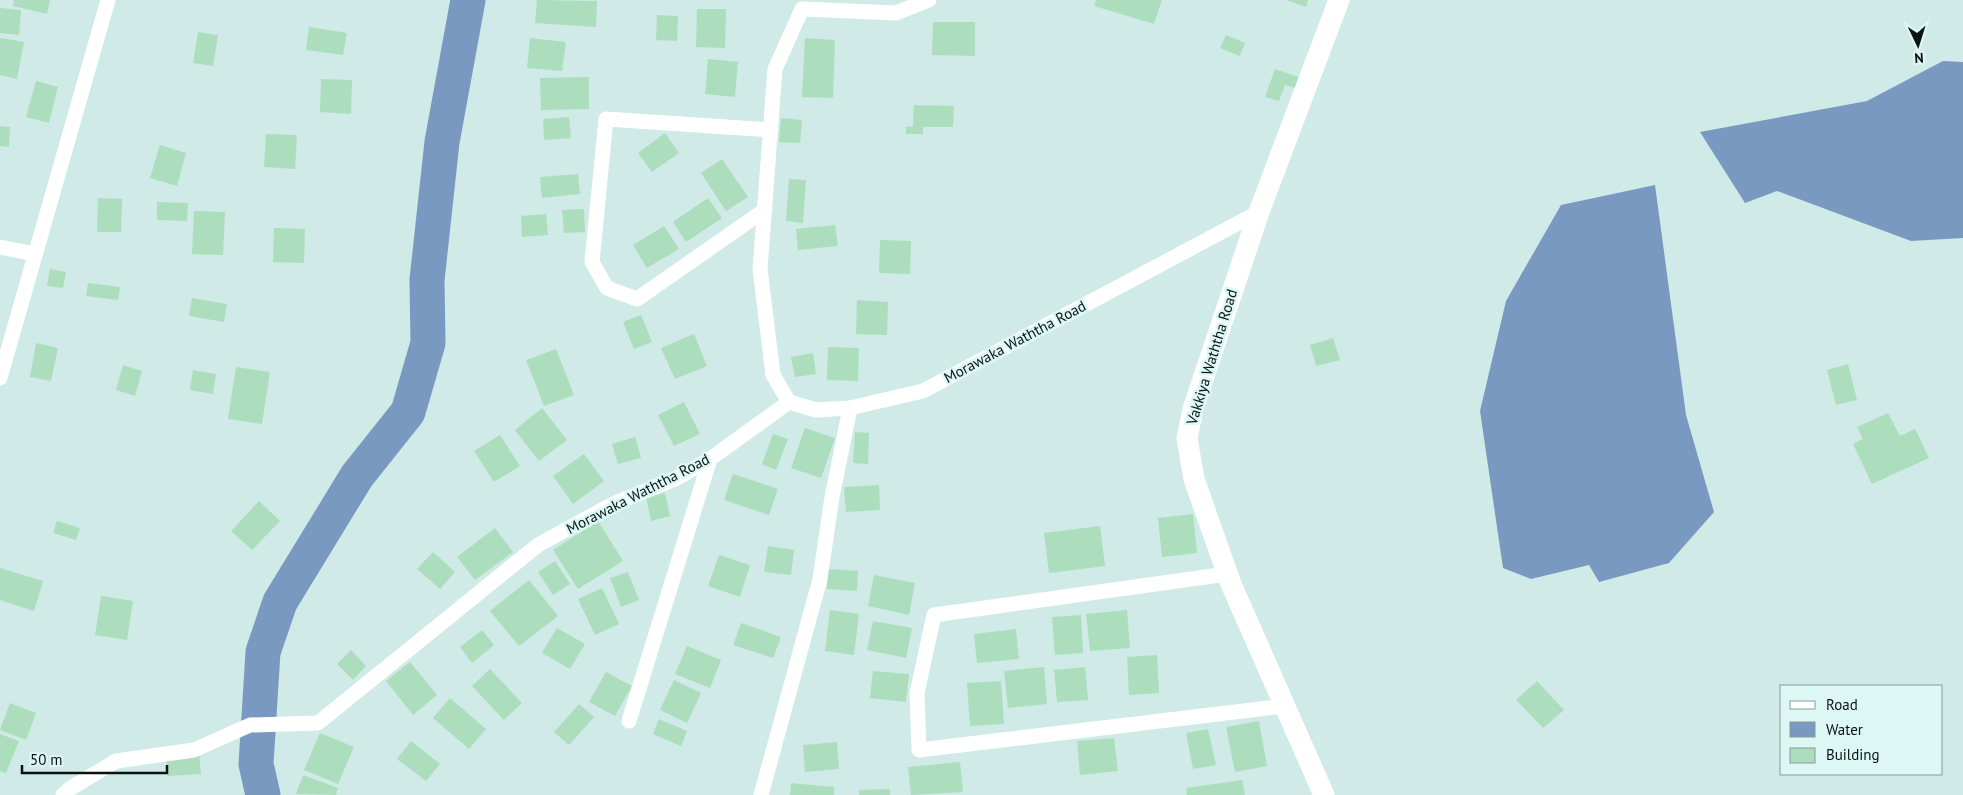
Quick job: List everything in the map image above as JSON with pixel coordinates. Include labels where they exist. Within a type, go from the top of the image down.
[{"type":"street","points":[[0,378],[108,0]]},
{"type":"street","points":[[789,402],[773,375],[760,270],[775,69],[803,4],[896,12],[929,0]]},
{"type":"street","name":"Vakkiya Waththa Road","points":[[1324,795],[1227,574],[1194,479],[1187,438],[1193,409],[1259,212],[1339,0]]},
{"type":"street","points":[[765,210],[637,299],[607,288],[592,262],[606,119],[770,130]]},
{"type":"street","name":"Morawaka Waththa Road","points":[[64,795],[71,788],[116,761],[194,750],[250,724],[318,723],[538,545],[611,506],[677,478],[710,459],[789,402],[816,410],[850,408],[923,391],[1259,212]]},
{"type":"street","points":[[0,248],[35,254]]},
{"type":"street","points":[[761,795],[820,579],[832,497],[850,408]]},
{"type":"street","points":[[629,721],[710,459]]},
{"type":"street","points":[[1227,574],[934,614],[918,693],[919,750],[1285,706]]},
{"type":"water","points":[[1943,61],[1963,62],[1963,238],[1911,241],[1777,191],[1745,203],[1700,132],[1867,101]]},
{"type":"water","points":[[1655,185],[1686,415],[1714,512],[1669,563],[1599,582],[1589,565],[1531,579],[1503,568],[1480,411],[1506,301],[1561,205]]},
{"type":"building","points":[[14,0],[50,0],[47,14],[13,6]]},
{"type":"building","points":[[537,0],[597,1],[596,27],[535,23]]},
{"type":"building","points":[[1096,0],[1162,0],[1154,24],[1094,6]]},
{"type":"building","points":[[1286,0],[1308,0],[1306,7]]},
{"type":"building","points":[[0,8],[21,10],[19,35],[0,33]]},
{"type":"building","points":[[697,9],[726,9],[725,48],[696,47]]},
{"type":"building","points":[[657,15],[678,16],[677,41],[656,40]]},
{"type":"building","points":[[933,22],[975,22],[975,56],[932,55]]},
{"type":"building","points":[[309,27],[347,33],[343,55],[306,50]]},
{"type":"building","points":[[198,32],[218,35],[213,66],[193,63]]},
{"type":"building","points":[[1226,35],[1245,43],[1240,56],[1220,48]]},
{"type":"building","points":[[0,38],[24,42],[17,79],[0,75]]},
{"type":"building","points":[[530,38],[566,42],[562,71],[527,68]]},
{"type":"building","points":[[805,38],[835,40],[833,98],[802,97]]},
{"type":"building","points":[[708,59],[738,62],[735,97],[705,94]]},
{"type":"building","points":[[1275,69],[1301,78],[1298,89],[1285,85],[1279,101],[1265,97]]},
{"type":"building","points":[[589,77],[589,109],[541,110],[540,78]]},
{"type":"building","points":[[321,79],[352,80],[351,114],[320,112]]},
{"type":"building","points":[[36,81],[58,87],[49,123],[26,117]]},
{"type":"building","points":[[914,105],[954,106],[953,127],[923,127],[923,134],[906,134],[906,127],[913,126]]},
{"type":"building","points":[[569,117],[571,138],[544,140],[543,119]]},
{"type":"building","points":[[781,118],[802,120],[800,143],[779,142]]},
{"type":"building","points":[[0,126],[10,127],[9,147],[0,146]]},
{"type":"building","points":[[665,133],[679,153],[652,172],[638,153]]},
{"type":"building","points":[[266,134],[297,135],[295,169],[264,167]]},
{"type":"building","points":[[160,145],[186,153],[177,186],[150,178]]},
{"type":"building","points":[[722,159],[748,197],[726,211],[701,173]]},
{"type":"building","points":[[578,174],[580,194],[542,198],[540,177]]},
{"type":"building","points":[[789,179],[806,180],[803,223],[786,221]]},
{"type":"building","points":[[98,198],[122,199],[121,232],[97,232]]},
{"type":"building","points":[[708,198],[722,218],[686,242],[673,222]]},
{"type":"building","points":[[157,202],[188,203],[187,221],[157,220]]},
{"type":"building","points":[[584,209],[585,232],[564,233],[562,210]]},
{"type":"building","points":[[194,211],[225,212],[223,255],[192,254]]},
{"type":"building","points":[[546,214],[548,235],[522,237],[521,216]]},
{"type":"building","points":[[835,225],[838,246],[798,250],[796,229]]},
{"type":"building","points":[[664,226],[679,249],[647,268],[633,245]]},
{"type":"building","points":[[274,228],[305,229],[304,263],[273,262]]},
{"type":"building","points":[[880,240],[911,241],[910,274],[879,273]]},
{"type":"building","points":[[50,269],[66,272],[63,288],[47,286]]},
{"type":"building","points":[[88,283],[120,287],[118,300],[86,296]]},
{"type":"building","points":[[192,298],[227,304],[224,322],[189,316]]},
{"type":"building","points":[[857,300],[888,302],[887,335],[856,334]]},
{"type":"building","points":[[641,315],[652,342],[634,349],[623,322]]},
{"type":"building","points":[[694,334],[707,366],[675,379],[661,348]]},
{"type":"building","points":[[1333,338],[1340,360],[1316,366],[1310,345]]},
{"type":"building","points":[[36,343],[58,348],[51,381],[30,377]]},
{"type":"building","points":[[828,347],[859,348],[858,381],[827,380]]},
{"type":"building","points":[[556,349],[574,395],[544,406],[526,360]]},
{"type":"building","points":[[813,353],[816,374],[795,377],[791,357]]},
{"type":"building","points":[[1848,364],[1857,400],[1836,405],[1827,370]]},
{"type":"building","points":[[123,365],[142,371],[135,396],[116,390]]},
{"type":"building","points":[[236,367],[270,372],[262,424],[228,419]]},
{"type":"building","points":[[193,370],[216,374],[213,394],[190,390]]},
{"type":"building","points":[[684,402],[700,434],[674,446],[658,415]]},
{"type":"building","points":[[542,408],[567,440],[539,461],[515,430]]},
{"type":"building","points":[[1888,413],[1900,436],[1915,429],[1929,458],[1872,484],[1853,444],[1863,439],[1857,427]]},
{"type":"building","points":[[805,428],[835,438],[821,478],[791,468]]},
{"type":"building","points":[[855,432],[869,433],[868,464],[853,463]]},
{"type":"building","points":[[773,434],[788,439],[776,470],[762,464]]},
{"type":"building","points":[[500,435],[520,466],[494,482],[474,451]]},
{"type":"building","points":[[635,437],[641,458],[618,464],[612,444]]},
{"type":"building","points":[[584,454],[604,481],[573,504],[553,476]]},
{"type":"building","points":[[733,474],[778,489],[769,515],[724,500]]},
{"type":"building","points":[[879,485],[880,510],[846,512],[844,487]]},
{"type":"building","points":[[665,493],[670,516],[651,521],[646,497]]},
{"type":"building","points":[[259,501],[280,521],[252,550],[231,531]]},
{"type":"building","points":[[1193,514],[1197,553],[1162,557],[1158,518]]},
{"type":"building","points":[[57,521],[80,528],[76,540],[53,533]]},
{"type":"building","points":[[598,521],[623,561],[578,589],[553,550]]},
{"type":"building","points":[[1100,526],[1105,566],[1049,573],[1044,533]]},
{"type":"building","points":[[495,528],[513,552],[475,580],[457,557]]},
{"type":"building","points":[[768,546],[794,550],[791,575],[764,572]]},
{"type":"building","points":[[433,552],[455,572],[440,589],[417,569]]},
{"type":"building","points":[[719,555],[750,565],[740,597],[708,586]]},
{"type":"building","points":[[555,561],[570,584],[553,595],[538,572]]},
{"type":"building","points":[[0,568],[43,581],[34,611],[0,600]]},
{"type":"building","points":[[828,569],[858,571],[857,591],[827,589]]},
{"type":"building","points":[[628,572],[639,600],[621,607],[610,578]]},
{"type":"building","points":[[874,575],[915,583],[909,615],[868,606]]},
{"type":"building","points":[[529,580],[558,616],[519,646],[490,611]]},
{"type":"building","points":[[602,588],[619,624],[595,635],[578,599]]},
{"type":"building","points":[[101,596],[133,601],[127,640],[95,635]]},
{"type":"building","points":[[830,610],[859,614],[854,655],[825,651]]},
{"type":"building","points":[[1127,610],[1130,648],[1090,651],[1086,614]]},
{"type":"building","points":[[1081,615],[1083,653],[1055,655],[1052,617]]},
{"type":"building","points":[[873,621],[912,628],[906,658],[867,650]]},
{"type":"building","points":[[741,623],[781,637],[773,658],[733,645]]},
{"type":"building","points":[[557,628],[585,644],[570,669],[542,653]]},
{"type":"building","points":[[1016,629],[1019,659],[977,663],[974,634]]},
{"type":"building","points":[[482,630],[494,645],[472,663],[460,647]]},
{"type":"building","points":[[687,646],[721,660],[710,688],[675,674]]},
{"type":"building","points":[[351,650],[366,666],[353,680],[337,664]]},
{"type":"building","points":[[1157,655],[1159,693],[1129,695],[1127,657]]},
{"type":"building","points":[[410,662],[437,695],[413,715],[386,681]]},
{"type":"building","points":[[1044,667],[1047,704],[1008,708],[1004,671]]},
{"type":"building","points":[[1085,667],[1088,700],[1057,702],[1054,670]]},
{"type":"building","points":[[490,669],[522,703],[504,720],[472,686]]},
{"type":"building","points":[[873,671],[909,674],[906,702],[870,698]]},
{"type":"building","points":[[606,672],[632,686],[615,716],[589,702]]},
{"type":"building","points":[[674,680],[701,693],[687,723],[660,710]]},
{"type":"building","points":[[1001,681],[1004,724],[970,726],[967,683]]},
{"type":"building","points":[[1537,681],[1564,710],[1543,728],[1516,700]]},
{"type":"building","points":[[450,698],[486,729],[469,749],[433,718]]},
{"type":"building","points":[[10,703],[36,713],[26,740],[0,730]]},
{"type":"building","points":[[579,704],[594,717],[569,745],[554,732]]},
{"type":"building","points":[[659,719],[687,731],[681,746],[653,734]]},
{"type":"building","points":[[1259,721],[1267,766],[1235,772],[1226,727]]},
{"type":"building","points":[[1208,729],[1216,765],[1193,769],[1186,733]]},
{"type":"building","points":[[320,733],[354,747],[338,784],[304,770]]},
{"type":"building","points":[[0,734],[19,741],[6,773],[0,771]]},
{"type":"building","points":[[1114,738],[1118,771],[1080,775],[1077,741]]},
{"type":"building","points":[[411,741],[440,764],[426,781],[397,759]]},
{"type":"building","points":[[837,742],[839,769],[805,772],[803,745]]},
{"type":"building","points":[[199,754],[201,774],[168,776],[166,757]]},
{"type":"building","points":[[960,762],[963,792],[911,795],[908,767]]},
{"type":"building","points":[[303,775],[338,788],[336,795],[296,794]]},
{"type":"building","points":[[1242,780],[1245,795],[1187,795],[1186,788]]},
{"type":"building","points":[[791,783],[834,787],[834,795],[790,795]]},
{"type":"building","points":[[890,789],[890,795],[859,795],[859,790]]},
{"type":"waterway","points":[[263,795],[256,764],[263,652],[280,602],[357,476],[408,412],[428,343],[427,280],[442,142],[468,0]]}]
